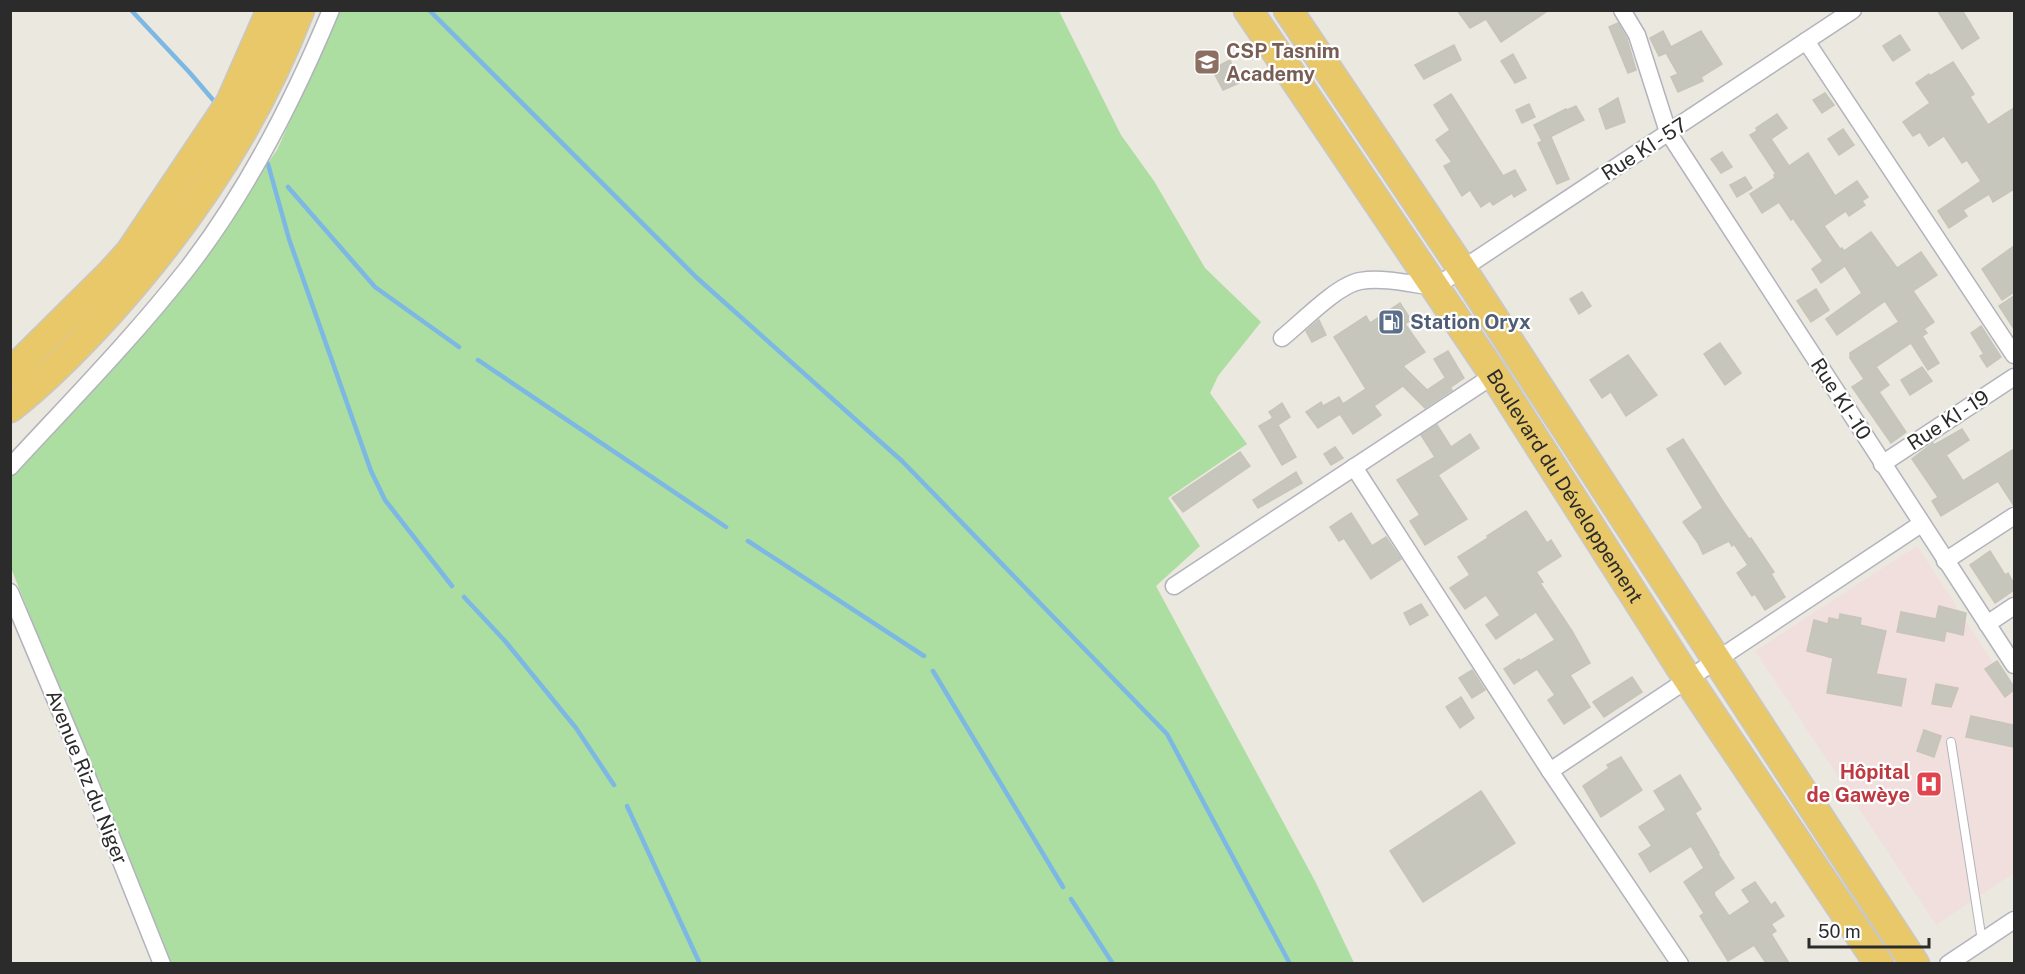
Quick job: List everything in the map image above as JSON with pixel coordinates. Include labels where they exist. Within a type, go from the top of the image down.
[{"type":"highway","points":[[240,110],[271,10]]},
{"type":"highway","points":[[10,408],[76,349],[148,269],[195,205],[223,139],[240,110],[284,54],[300,10]]},
{"type":"highway","name":"Boulevard du Développement","points":[[1248,10],[1494,375],[1687,678],[1879,963]]},
{"type":"highway","name":"Boulevard du Développement","points":[[1288,10],[1462,269],[1915,963]]},
{"type":"highway","points":[[10,373],[111,273],[223,139]]},
{"type":"street","points":[[10,467],[110,360],[194,259],[263,152],[306,70],[332,10]]},
{"type":"street","name":"Rue KI - 10","points":[[1622,10],[1637,35],[1668,132],[2014,665]]},
{"type":"street","name":"Rue KI - 57","points":[[1434,287],[1853,10]]},
{"type":"street","points":[[1806,41],[2014,355]]},
{"type":"street","points":[[1282,338],[1340,291],[1354,283],[1370,280],[1434,287]]},
{"type":"street","points":[[1174,586],[1494,375]]},
{"type":"street","name":"Rue KI - 19","points":[[1882,464],[2014,377]]},
{"type":"street","points":[[1354,467],[1550,771],[1680,963]]},
{"type":"street","points":[[1945,561],[2014,516]]},
{"type":"street","points":[[1550,771],[1921,524]]},
{"type":"street","name":"Avenue Riz du Niger","points":[[10,592],[162,963]]},
{"type":"street","points":[[1987,624],[2014,606]]},
{"type":"street","points":[[1948,963],[2014,920]]},
{"type":"lane","points":[[1951,742],[1982,942]]},
{"type":"shaded area","name":"Hôpital de Gawèye","points":[[1917,546],[2014,695],[2014,873],[1936,925],[1755,651]]},
{"type":"green space","points":[[340,11],[1059,11],[1121,135],[1154,181],[1205,268],[1261,322],[1218,376],[1210,393],[1247,444],[1168,498],[1200,546],[1156,586],[1316,883],[1354,963],[165,963],[11,568],[11,475],[195,268],[277,150]]},
{"type":"building","points":[[1457,10],[1549,10],[1501,42],[1486,19],[1470,28]]},
{"type":"building","points":[[1937,10],[1962,10],[1979,38],[1962,49]]},
{"type":"building","points":[[1618,23],[1627,39],[1636,70],[1628,73],[1609,27]]},
{"type":"building","points":[[1663,31],[1671,47],[1701,31],[1722,64],[1701,77],[1703,81],[1678,92],[1671,77],[1678,74],[1666,53],[1659,56],[1650,38]]},
{"type":"building","points":[[1900,35],[1910,50],[1893,61],[1883,46]]},
{"type":"building","points":[[1454,45],[1461,60],[1424,79],[1415,65]]},
{"type":"building","points":[[1513,54],[1526,78],[1515,83],[1501,61]]},
{"type":"building","points":[[1230,60],[1239,83],[1223,90],[1212,69]]},
{"type":"building","points":[[1953,62],[1974,94],[1970,97],[1988,125],[2014,108],[2014,189],[1993,202],[1989,194],[1963,210],[1967,216],[1949,228],[1938,211],[1981,181],[1967,160],[1962,163],[1944,136],[1929,146],[1920,132],[1913,136],[1903,122],[1930,103],[1916,83]]},
{"type":"building","points":[[1825,93],[1834,105],[1822,113],[1813,100]]},
{"type":"building","points":[[1451,94],[1503,176],[1515,170],[1526,190],[1514,197],[1512,193],[1493,205],[1490,201],[1481,207],[1470,190],[1462,196],[1444,166],[1452,162],[1436,140],[1450,130],[1434,105]]},
{"type":"building","points":[[1618,98],[1625,122],[1606,129],[1599,109]]},
{"type":"building","points":[[1529,104],[1535,117],[1522,123],[1516,110]]},
{"type":"building","points":[[1576,106],[1584,120],[1542,141],[1534,125]]},
{"type":"building","points":[[1777,114],[1787,128],[1771,139],[1789,166],[1808,153],[1835,196],[1857,181],[1868,197],[1862,201],[1865,205],[1849,216],[1846,211],[1824,226],[1840,249],[1844,251],[1871,232],[1897,268],[1921,252],[1937,275],[1913,291],[1934,322],[1924,329],[1927,333],[1922,336],[1939,363],[1928,370],[1911,343],[1876,367],[1889,385],[1879,392],[1906,432],[1891,443],[1852,387],[1864,379],[1850,358],[1850,353],[1899,322],[1885,301],[1837,335],[1826,319],[1862,293],[1845,266],[1821,283],[1812,269],[1823,261],[1793,218],[1791,220],[1779,202],[1762,213],[1750,194],[1775,178],[1776,174],[1750,135],[1757,131],[1756,128]]},
{"type":"building","points":[[1843,129],[1854,145],[1839,155],[1828,139]]},
{"type":"building","points":[[1551,137],[1569,179],[1557,184],[1538,143]]},
{"type":"building","points":[[1722,152],[1732,167],[1721,173],[1711,159]]},
{"type":"building","points":[[1745,177],[1752,188],[1737,197],[1730,185]]},
{"type":"building","points":[[2014,246],[2014,292],[2002,300],[1982,269]]},
{"type":"building","points":[[1816,289],[1829,310],[1811,322],[1797,301]]},
{"type":"building","points":[[1582,292],[1591,306],[1579,314],[1570,299]]},
{"type":"building","points":[[2014,296],[2014,329],[1999,306]]},
{"type":"building","points":[[1400,303],[1411,320],[1405,324],[1425,352],[1403,366],[1427,390],[1445,378],[1452,390],[1425,408],[1403,386],[1374,406],[1381,415],[1353,434],[1340,414],[1318,428],[1306,412],[1321,402],[1323,406],[1339,397],[1343,404],[1366,389],[1334,337],[1366,316],[1370,323]]},
{"type":"building","points":[[1319,320],[1326,335],[1312,342],[1306,331]]},
{"type":"building","points":[[1981,326],[2001,357],[1987,367],[1980,356],[1984,354],[1971,333]]},
{"type":"building","points":[[1720,343],[1741,373],[1725,385],[1704,354]]},
{"type":"building","points":[[1448,351],[1464,378],[1451,387],[1434,359]]},
{"type":"building","points":[[1628,355],[1657,395],[1626,416],[1611,392],[1602,398],[1590,380]]},
{"type":"building","points":[[1922,367],[1932,381],[1910,395],[1901,380]]},
{"type":"building","points":[[1282,403],[1290,417],[1278,425],[1296,457],[1282,465],[1259,426],[1273,418],[1269,412]]},
{"type":"building","points":[[1437,425],[1451,447],[1470,434],[1479,448],[1438,475],[1467,519],[1425,545],[1410,521],[1420,515],[1397,480],[1435,457],[1421,435]]},
{"type":"building","points":[[1962,429],[1969,440],[1946,455],[1963,481],[2014,449],[2014,506],[1998,481],[1941,516],[1932,501],[1938,497],[1912,459],[1933,443],[1934,445]]},
{"type":"building","points":[[1683,439],[1724,503],[1774,572],[1771,574],[1785,597],[1765,610],[1755,594],[1752,596],[1737,573],[1748,565],[1734,544],[1732,546],[1729,541],[1703,554],[1683,522],[1703,508],[1667,449]]},
{"type":"building","points":[[1335,447],[1343,458],[1331,465],[1324,454]]},
{"type":"building","points":[[1240,452],[1250,466],[1183,512],[1172,498]]},
{"type":"building","points":[[1296,472],[1302,483],[1258,508],[1253,500]]},
{"type":"building","points":[[1526,511],[1547,543],[1551,540],[1561,556],[1536,572],[1543,582],[1540,583],[1590,663],[1570,675],[1590,707],[1564,724],[1548,700],[1555,695],[1537,669],[1514,684],[1504,669],[1555,640],[1536,612],[1496,639],[1486,625],[1500,615],[1486,595],[1465,609],[1450,588],[1470,575],[1458,557]]},
{"type":"building","points":[[1351,513],[1372,546],[1386,537],[1401,559],[1371,579],[1344,538],[1339,541],[1330,527]]},
{"type":"building","points":[[1990,551],[2005,575],[2008,573],[2014,584],[2014,590],[1995,603],[1970,565]]},
{"type":"building","points":[[1421,604],[1428,615],[1410,625],[1404,613]]},
{"type":"building","points":[[1939,606],[1966,613],[1963,635],[1946,631],[1944,641],[1897,632],[1901,612],[1936,619]]},
{"type":"building","points":[[1840,614],[1861,618],[1860,625],[1886,631],[1876,674],[1906,679],[1901,706],[1827,693],[1833,658],[1807,651],[1814,620],[1828,624],[1829,618],[1839,620]]},
{"type":"building","points":[[1997,661],[2014,687],[2014,690],[2005,697],[1985,669]]},
{"type":"building","points":[[1472,670],[1485,690],[1472,698],[1459,678]]},
{"type":"building","points":[[1632,677],[1642,692],[1604,717],[1593,702]]},
{"type":"building","points":[[1936,684],[1958,688],[1951,707],[1932,704]]},
{"type":"building","points":[[1461,697],[1474,718],[1460,728],[1446,707]]},
{"type":"building","points":[[1971,716],[2014,725],[2014,747],[1966,737]]},
{"type":"building","points":[[1924,730],[1941,736],[1934,757],[1917,751]]},
{"type":"building","points":[[1621,757],[1642,790],[1601,817],[1583,786],[1609,768],[1607,765]]},
{"type":"building","points":[[1680,775],[1701,809],[1695,813],[1734,878],[1714,892],[1715,896],[1729,916],[1750,902],[1742,890],[1755,882],[1771,905],[1775,902],[1784,916],[1771,924],[1776,931],[1771,934],[1789,963],[1766,963],[1754,945],[1728,961],[1700,916],[1704,913],[1684,882],[1704,868],[1691,846],[1650,872],[1639,854],[1652,846],[1639,827],[1666,810],[1654,791]]},
{"type":"building","points":[[1481,791],[1515,843],[1423,902],[1390,851]]},
{"type":"waterway","points":[[131,10],[214,101]]},
{"type":"waterway","points":[[429,10],[696,277],[902,461],[1167,734],[1290,964]]},
{"type":"waterway","points":[[268,164],[289,239],[371,471],[385,500],[452,586]]},
{"type":"waterway","points":[[288,187],[375,287],[459,347]]},
{"type":"waterway","points":[[478,360],[726,527]]},
{"type":"waterway","points":[[748,541],[924,656]]},
{"type":"waterway","points":[[464,597],[505,641],[576,728],[614,785]]},
{"type":"waterway","points":[[933,671],[1063,887]]},
{"type":"waterway","points":[[627,806],[700,964]]},
{"type":"waterway","points":[[1071,899],[1113,964]]},
{"type":"place","name":"CSP Tasnim Academy","points":[[1207,62]]},
{"type":"place","name":"Station Oryx","points":[[1391,322]]},
{"type":"place","name":"Hôpital de Gawèye","points":[[1929,784]]}]
